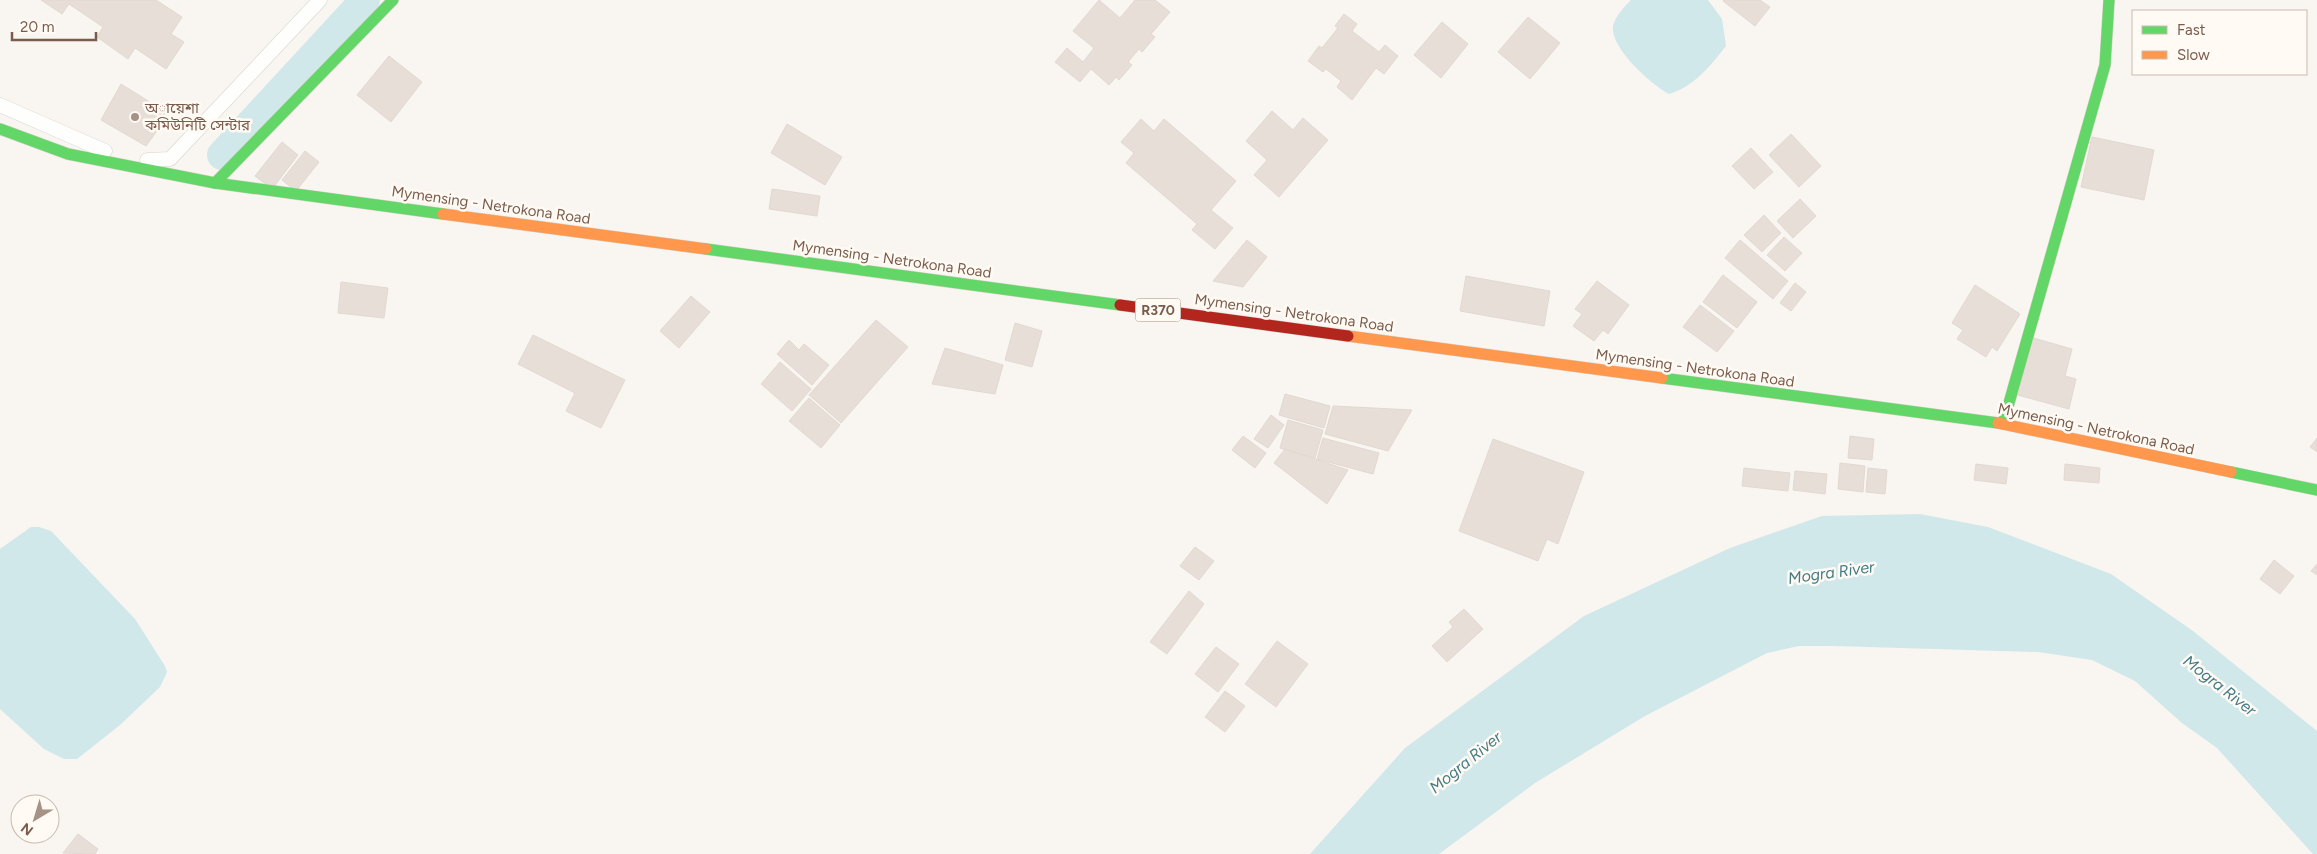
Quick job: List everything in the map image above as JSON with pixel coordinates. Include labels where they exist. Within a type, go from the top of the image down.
[{"type":"main road","points":[[215,183],[394,0]]},
{"type":"main road","points":[[2002,424],[2104,65],[2109,0]]},
{"type":"main road","name":"Mymensing - Netrokona Road","points":[[0,129],[68,154],[215,183],[2002,424],[2317,490]]},
{"type":"lane","points":[[0,105],[125,160],[170,159],[320,0]]},
{"type":"water","points":[[1631,0],[1708,0],[1722,19],[1726,46],[1708,68],[1694,81],[1669,94],[1643,74],[1618,45],[1613,26],[1616,19]]},
{"type":"water","name":"Mogra River","points":[[1920,514],[1988,527],[2111,574],[2193,631],[2317,731],[2317,854],[2313,854],[2217,748],[2182,723],[2135,681],[2092,660],[2038,652],[1799,646],[1767,653],[1645,716],[1535,783],[1439,854],[1310,854],[1405,748],[1584,616],[1730,548],[1822,516]]},
{"type":"water","points":[[31,527],[39,527],[51,531],[135,619],[167,672],[160,687],[120,725],[77,759],[64,759],[44,749],[0,709],[0,549]]},
{"type":"building","points":[[41,0],[156,0],[182,17],[171,34],[184,42],[166,69],[135,48],[128,59],[97,37],[103,27],[69,4],[62,14]]},
{"type":"building","points":[[1099,0],[1120,18],[1135,0],[1155,0],[1170,12],[1151,34],[1155,37],[1142,52],[1139,49],[1128,62],[1132,65],[1119,80],[1116,77],[1109,85],[1091,69],[1080,82],[1055,62],[1067,48],[1083,62],[1094,48],[1073,31]]},
{"type":"building","points":[[1724,0],[1760,0],[1770,7],[1755,26]]},
{"type":"building","points":[[1344,14],[1357,24],[1352,31],[1379,52],[1385,45],[1398,56],[1384,74],[1376,68],[1352,100],[1337,87],[1341,81],[1326,69],[1323,72],[1308,61],[1319,46],[1322,48],[1338,28],[1335,26]]},
{"type":"building","points":[[1528,17],[1560,43],[1530,79],[1498,52]]},
{"type":"building","points":[[1442,22],[1468,44],[1441,78],[1414,55]]},
{"type":"building","points":[[389,56],[422,82],[391,122],[357,95]]},
{"type":"building","name":"অায়েশা কমিউনিটি সেন্টার","points":[[121,84],[169,114],[146,146],[101,120]]},
{"type":"building","points":[[1272,111],[1293,130],[1303,118],[1328,140],[1279,197],[1254,175],[1267,160],[1246,141]]},
{"type":"building","points":[[1141,119],[1154,131],[1164,119],[1236,181],[1211,210],[1233,228],[1215,249],[1192,230],[1197,224],[1126,163],[1134,153],[1121,142]]},
{"type":"building","points":[[787,124],[842,157],[825,185],[771,153]]},
{"type":"building","points":[[1791,134],[1821,166],[1799,187],[1769,155]]},
{"type":"building","points":[[2092,137],[2154,150],[2144,200],[2081,187]]},
{"type":"building","points":[[282,142],[298,155],[272,189],[255,176]]},
{"type":"building","points":[[1751,148],[1773,172],[1754,189],[1732,166]]},
{"type":"building","points":[[305,151],[319,162],[296,191],[282,180]]},
{"type":"building","points":[[772,189],[820,196],[817,216],[769,209]]},
{"type":"building","points":[[1800,199],[1816,216],[1793,238],[1777,221]]},
{"type":"building","points":[[1764,215],[1781,233],[1762,252],[1744,235]]},
{"type":"building","points":[[1784,237],[1802,253],[1785,271],[1767,255]]},
{"type":"building","points":[[1247,240],[1267,257],[1243,287],[1213,281]]},
{"type":"building","points":[[1740,240],[1788,281],[1773,299],[1725,258]]},
{"type":"building","points":[[1723,275],[1757,302],[1737,328],[1703,302]]},
{"type":"building","points":[[1466,276],[1550,291],[1544,326],[1460,311]]},
{"type":"building","points":[[1597,281],[1629,305],[1608,334],[1603,330],[1594,341],[1573,326],[1582,314],[1575,309]]},
{"type":"building","points":[[341,282],[388,288],[384,318],[338,313]]},
{"type":"building","points":[[1795,283],[1806,292],[1791,311],[1780,303]]},
{"type":"building","points":[[1975,285],[2020,314],[1997,351],[1992,347],[1986,357],[1957,339],[1963,330],[1952,323]]},
{"type":"building","points":[[691,296],[710,312],[679,348],[660,331]]},
{"type":"building","points":[[1700,305],[1734,331],[1717,352],[1683,327]]},
{"type":"building","points":[[876,320],[908,347],[841,423],[809,395]]},
{"type":"building","points":[[1015,323],[1042,331],[1032,367],[1005,360]]},
{"type":"building","points":[[533,335],[625,380],[601,428],[566,411],[575,393],[518,364]]},
{"type":"building","points":[[2030,337],[2072,349],[2065,376],[2076,379],[2069,409],[2014,394]]},
{"type":"building","points":[[789,340],[799,350],[804,344],[829,365],[812,385],[777,354]]},
{"type":"building","points":[[945,348],[1003,365],[995,394],[932,384]]},
{"type":"building","points":[[780,362],[811,389],[792,411],[761,384]]},
{"type":"building","points":[[1285,394],[1330,406],[1324,428],[1279,415]]},
{"type":"building","points":[[809,398],[840,425],[821,448],[789,421]]},
{"type":"building","points":[[1333,406],[1412,410],[1388,451],[1325,434]]},
{"type":"building","points":[[1271,415],[1284,425],[1268,448],[1254,439]]},
{"type":"building","points":[[1288,420],[1323,430],[1315,458],[1280,448]]},
{"type":"building","points":[[1243,436],[1266,453],[1255,468],[1232,450]]},
{"type":"building","points":[[1850,436],[1874,439],[1872,460],[1848,458]]},
{"type":"building","points":[[1323,438],[1379,453],[1373,474],[1317,459]]},
{"type":"building","points":[[2317,438],[2317,452],[2310,447]]},
{"type":"building","points":[[1493,439],[1584,472],[1558,544],[1547,539],[1538,561],[1459,531]]},
{"type":"building","points":[[1285,449],[1348,470],[1327,504],[1274,463]]},
{"type":"building","points":[[1840,463],[1865,466],[1863,492],[1838,489]]},
{"type":"building","points":[[1976,464],[2008,468],[2006,484],[1974,480]]},
{"type":"building","points":[[2065,464],[2100,468],[2099,483],[2064,480]]},
{"type":"building","points":[[1744,468],[1790,473],[1788,491],[1742,486]]},
{"type":"building","points":[[1868,468],[1887,470],[1885,494],[1866,492]]},
{"type":"building","points":[[1795,471],[1827,474],[1825,494],[1793,490]]},
{"type":"building","points":[[1195,547],[1214,561],[1199,580],[1180,566]]},
{"type":"building","points":[[2274,560],[2294,576],[2280,594],[2260,579]]},
{"type":"building","points":[[2317,564],[2317,575],[2311,571]]},
{"type":"building","points":[[1189,591],[1204,604],[1167,654],[1150,642]]},
{"type":"building","points":[[1464,609],[1483,629],[1447,662],[1432,646],[1453,627],[1449,622]]},
{"type":"building","points":[[1277,641],[1308,664],[1276,707],[1245,684]]},
{"type":"building","points":[[1216,647],[1239,664],[1218,692],[1195,674]]},
{"type":"building","points":[[1225,691],[1245,706],[1225,732],[1205,717]]},
{"type":"building","points":[[78,834],[98,849],[95,854],[63,853]]},
{"type":"waterway","points":[[222,155],[365,0]]},
{"type":"traffic: fast","points":[[215,183],[393,0]]},
{"type":"traffic: fast","points":[[2003,424],[2105,65],[2109,0]]},
{"type":"traffic: fast","points":[[0,129],[68,154],[215,183],[443,214]]},
{"type":"traffic: fast","points":[[706,249],[1120,305]]},
{"type":"traffic: fast","points":[[1662,378],[1998,423]]},
{"type":"traffic: fast","points":[[2231,472],[2317,490]]},
{"type":"traffic: slow","points":[[443,214],[706,249]]},
{"type":"traffic: slow","points":[[1348,336],[1662,378]]},
{"type":"traffic: slow","points":[[1998,423],[2231,472]]},
{"type":"traffic: jam","points":[[1120,305],[1348,336]]},
{"type":"place","name":"অায়েশা কমিউনিটি সেন্টার","points":[[135,117]]}]
